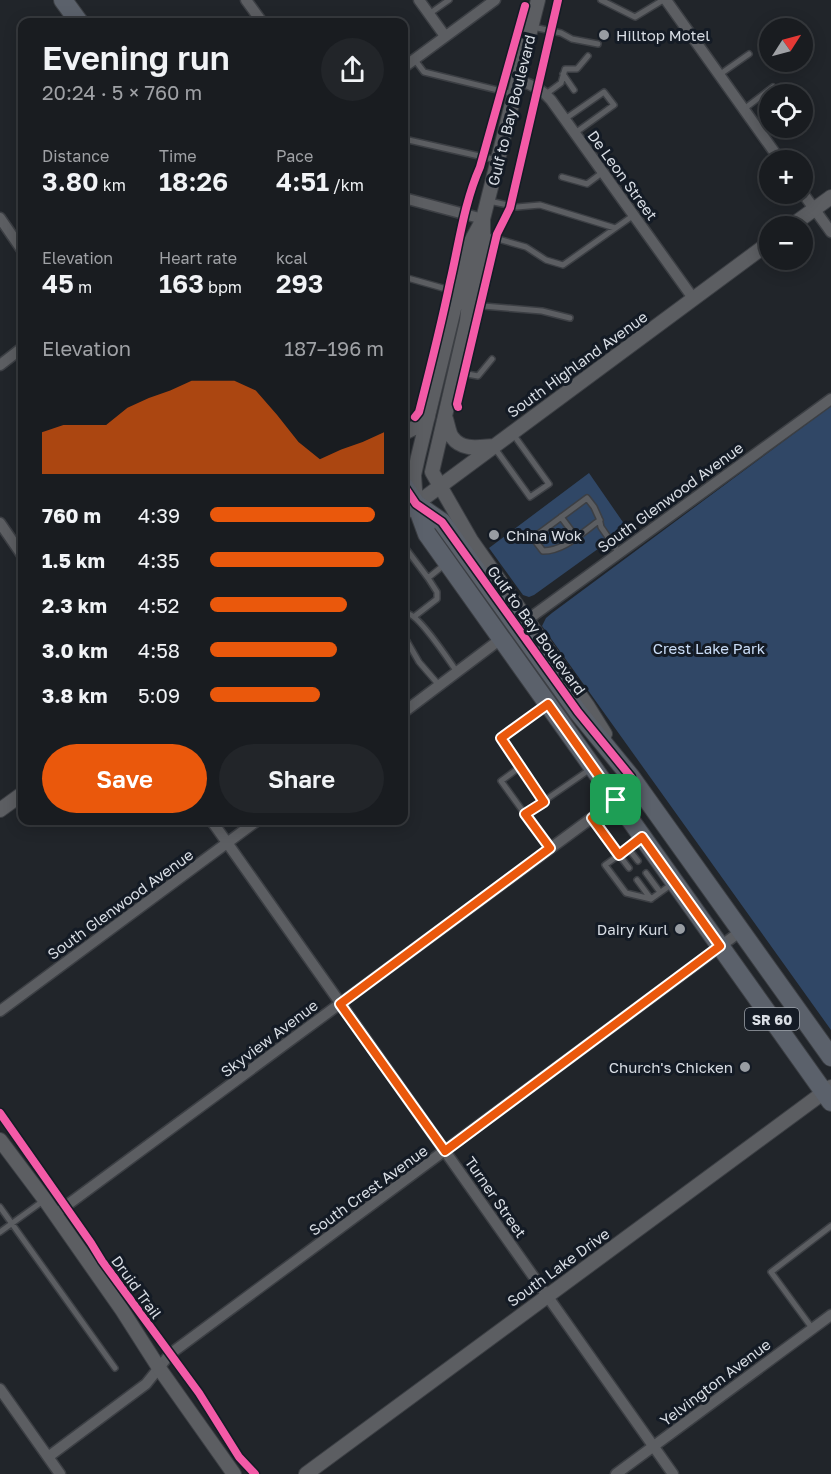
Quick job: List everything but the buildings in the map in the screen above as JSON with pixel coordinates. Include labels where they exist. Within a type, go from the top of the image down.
[{"type":"main road","points":[[63,0],[76,18]]},
{"type":"main road","name":"Gulf to Bay Boulevard","points":[[410,509],[616,800],[635,842],[668,887],[720,946],[829,1094]]},
{"type":"main road","name":"Gulf to Bay Boulevard","points":[[410,509],[442,522],[578,712],[631,777],[679,843],[831,1057]]},
{"type":"main road","points":[[616,800],[628,799],[637,805],[656,830],[679,843]]},
{"type":"street","points":[[246,0],[259,18]]},
{"type":"street","points":[[419,0],[445,36]]},
{"type":"street","points":[[408,64],[495,0]]},
{"type":"street","name":"Gulf to Bay Boulevard","points":[[410,509],[414,475],[457,292],[470,243],[483,219],[488,201],[538,0]]},
{"type":"street","points":[[664,0],[773,150]]},
{"type":"street","name":"De Leon Street","points":[[517,87],[536,87],[546,94],[693,298]]},
{"type":"street","points":[[805,216],[831,197]]},
{"type":"street","points":[[408,199],[483,219]]},
{"type":"street","points":[[810,204],[831,232]]},
{"type":"street","points":[[0,218],[18,244]]},
{"type":"street","name":"Gulf to Bay Boulevard","points":[[483,219],[483,244],[432,472],[471,540],[587,705],[631,777]]},
{"type":"street","name":"South Highland Avenue","points":[[410,509],[759,250]]},
{"type":"street","points":[[0,365],[18,351]]},
{"type":"street","name":"South Glenwood Avenue","points":[[527,620],[831,399]]},
{"type":"street","points":[[408,431],[428,417]]},
{"type":"street","points":[[445,417],[452,437],[459,444],[470,448],[493,446]]},
{"type":"street","points":[[0,523],[18,549]]},
{"type":"street","points":[[408,709],[502,639]]},
{"type":"street","points":[[0,810],[18,797]]},
{"type":"street","name":"Skyview Avenue","points":[[55,1214],[616,800]]},
{"type":"street","name":"Turner Street","points":[[215,825],[673,1474]]},
{"type":"street","name":"South Glenwood Avenue","points":[[0,1011],[251,825]]},
{"type":"street","name":"South Crest Avenue","points":[[48,1457],[146,1384],[170,1354],[741,931]]},
{"type":"street","name":"South Lake Drive","points":[[306,1474],[547,1295],[829,1094]]},
{"type":"street","points":[[0,1140],[55,1214],[234,1474]]},
{"type":"street","name":"Yelvington Avenue","points":[[616,1474],[831,1315]]},
{"type":"street","points":[[0,1389],[60,1474]]},
{"type":"lane","points":[[429,14],[449,0]]},
{"type":"lane","points":[[601,0],[635,17],[664,0]]},
{"type":"lane","points":[[532,26],[561,33],[572,39],[598,44]]},
{"type":"lane","points":[[719,75],[749,54]]},
{"type":"lane","points":[[546,94],[561,83],[565,69],[577,69],[588,56]]},
{"type":"lane","points":[[414,59],[424,72],[517,87]]},
{"type":"lane","points":[[563,74],[574,90]]},
{"type":"lane","points":[[565,119],[604,92],[614,105],[575,133]]},
{"type":"lane","points":[[744,110],[759,98]]},
{"type":"lane","points":[[408,140],[498,160]]},
{"type":"lane","points":[[562,177],[587,184],[603,172]]},
{"type":"lane","points":[[488,201],[517,207],[540,205],[615,228]]},
{"type":"lane","points":[[483,235],[526,247],[546,260],[563,266],[634,215]]},
{"type":"lane","points":[[408,278],[457,292]]},
{"type":"lane","points":[[469,302],[483,306],[543,311],[570,318]]},
{"type":"lane","points":[[455,372],[478,376],[492,359]]},
{"type":"lane","points":[[493,446],[530,497],[549,484],[512,433]]},
{"type":"lane","points":[[600,520],[567,544],[550,551],[543,551],[533,538],[587,498],[594,507],[600,520],[601,528],[619,553]]},
{"type":"lane","points":[[561,517],[576,537]]},
{"type":"lane","points":[[408,551],[428,578],[436,592],[437,599],[415,616]]},
{"type":"lane","points":[[428,578],[448,562]]},
{"type":"lane","points":[[408,615],[415,616],[423,625],[457,672]]},
{"type":"lane","points":[[408,643],[419,662],[439,685]]},
{"type":"lane","points":[[544,802],[501,738],[548,704]]},
{"type":"lane","points":[[520,767],[501,781],[550,848]]},
{"type":"lane","points":[[525,814],[593,768]]},
{"type":"lane","points":[[592,818],[629,868]]},
{"type":"lane","points":[[635,842],[605,865],[626,893],[651,899],[668,887],[646,873]]},
{"type":"lane","points":[[635,842],[638,861]]},
{"type":"lane","points":[[637,880],[651,899]]},
{"type":"lane","points":[[0,1232],[45,1200]]},
{"type":"lane","points":[[0,1207],[115,1368]]},
{"type":"lane","points":[[813,1329],[771,1272],[831,1226]]},
{"type":"green space","name":"Crest Lake Park","points":[[831,406],[831,1030],[542,626],[552,613]]},
{"type":"green space","points":[[589,473],[627,528],[534,595],[529,597],[523,595],[489,548]]},
{"type":"cycle path","points":[[458,407],[497,234],[510,208],[558,0]]},
{"type":"cycle path","points":[[415,417],[419,412],[435,347],[466,209],[525,6]]},
{"type":"cycle path","points":[[408,492],[416,504],[442,522],[578,712],[631,777]]},
{"type":"cycle path","name":"Druid Trail","points":[[0,1113],[102,1261],[199,1393],[239,1457],[255,1474]]},
{"type":"place","name":"Hilltop Motel","points":[[604,35]]},
{"type":"place","name":"China Wok","points":[[494,535]]},
{"type":"place","name":"Dairy Kurl","points":[[680,929]]},
{"type":"place","name":"Church's Chicken","points":[[745,1067]]},
{"type":"route","points":[[548,704],[616,800],[592,818],[619,855],[642,837],[720,946],[445,1151],[340,1004],[550,848],[525,814],[544,802],[501,738],[548,704]]}]
